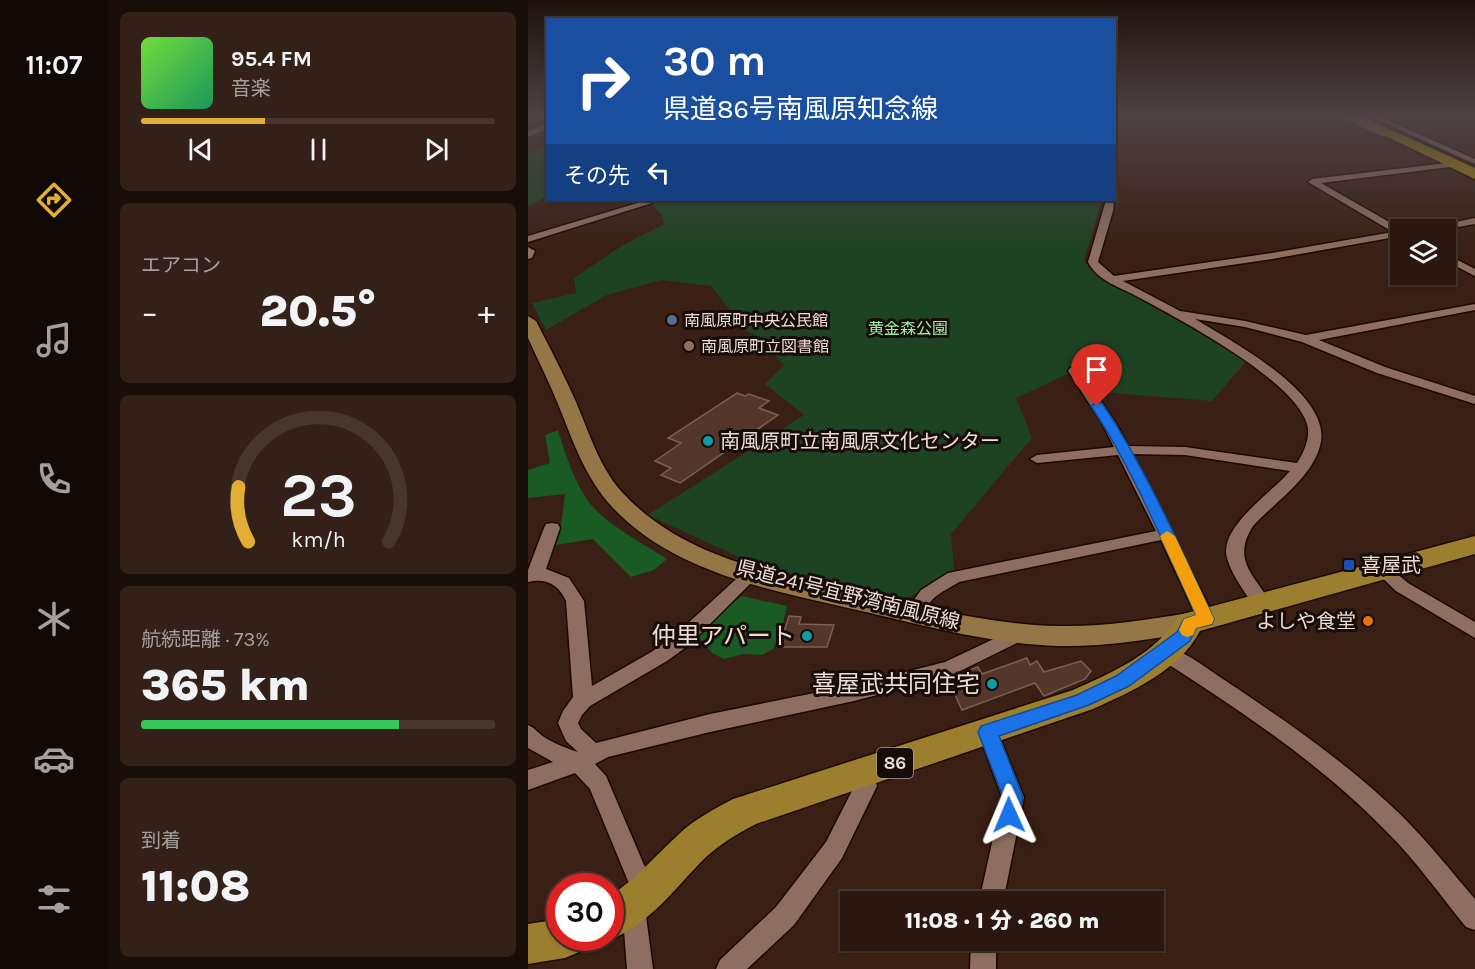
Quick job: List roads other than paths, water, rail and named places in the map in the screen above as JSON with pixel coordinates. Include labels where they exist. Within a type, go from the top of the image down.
[{"type":"highway","points":[[1442,160],[1475,176]]},
{"type":"highway","points":[[1460,160],[1475,167]]},
{"type":"main road","name":"県道241号宜野湾南風原線","points":[[528,321],[596,473],[612,494],[645,526],[669,542],[751,575],[913,614],[1022,633],[1086,636],[1198,621]]},
{"type":"main road","points":[[1198,621],[1475,545]]},
{"type":"main road","name":"86","points":[[631,906],[693,845],[717,826],[746,811],[1082,700],[1123,681],[1184,636],[1198,621]]},
{"type":"main road","points":[[528,944],[546,941]]},
{"type":"street","points":[[1438,160],[1475,176]]},
{"type":"street","points":[[1390,226],[1312,182],[1447,165]]},
{"type":"street","points":[[528,239],[648,203],[645,201]]},
{"type":"street","points":[[1110,201],[1109,211],[1092,262],[1099,271],[1229,344],[1302,402],[1311,415],[1315,436],[1301,468],[1244,526],[1235,542],[1234,556],[1263,605]]},
{"type":"street","points":[[1456,224],[1475,221]]},
{"type":"street","points":[[1114,279],[1272,256],[1390,234]]},
{"type":"street","points":[[528,250],[530,251],[528,256]]},
{"type":"street","points":[[1456,263],[1475,273]]},
{"type":"street","points":[[1306,339],[1475,307]]},
{"type":"street","points":[[1174,313],[1245,324],[1306,339],[1381,370],[1475,400]]},
{"type":"street","points":[[1074,371],[1109,423],[1166,534],[1198,621]]},
{"type":"street","points":[[1037,459],[1123,450],[1185,451],[1301,468]]},
{"type":"street","points":[[552,528],[532,575],[558,577],[569,588],[575,601],[583,700]]},
{"type":"street","points":[[913,614],[927,594],[954,577],[1166,534]]},
{"type":"street","points":[[1382,570],[1402,587],[1475,631]]},
{"type":"street","points":[[640,969],[631,906],[636,873],[587,758],[570,733],[567,725],[568,717],[583,700],[660,656],[682,640],[751,575]]},
{"type":"street","points":[[528,780],[587,758],[604,749],[710,723],[854,693],[950,668],[1022,633]]},
{"type":"street","points":[[1164,652],[1252,710],[1382,812],[1434,868],[1475,918]]},
{"type":"street","points":[[988,732],[1013,797],[993,891]]},
{"type":"street","points":[[528,734],[532,741],[549,751],[587,758]]},
{"type":"street","points":[[729,969],[785,916],[834,850],[867,786],[863,774]]},
{"type":"street","points":[[983,969],[984,951]]},
{"type":"place","name":"南風原町中央公民館","points":[[672,320]]},
{"type":"place","name":"南風原町立図書館","points":[[689,346]]},
{"type":"place","name":"南風原町立南風原文化センター","points":[[708,441]]},
{"type":"place","name":"喜屋武","points":[[1349,565]]},
{"type":"place","name":"よしや食堂","points":[[1368,621]]},
{"type":"place","name":"仲里アパート","points":[[807,636]]},
{"type":"place","name":"喜屋武共同住宅","points":[[992,684]]},
{"type":"park label","name":"黄金森公園","points":[[908,328]]}]
